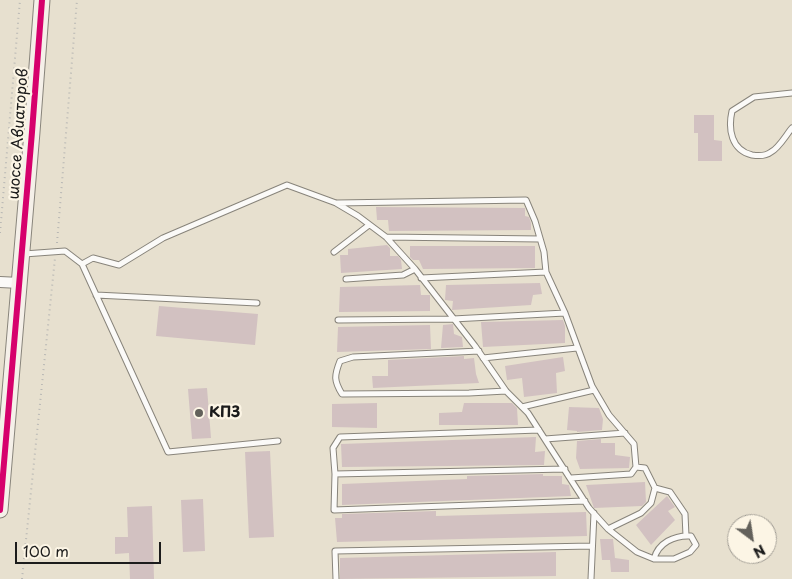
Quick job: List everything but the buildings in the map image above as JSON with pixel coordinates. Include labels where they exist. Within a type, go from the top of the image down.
[{"type":"street","name":"шоссе Авиаторов","points":[[0,510],[42,0]]},
{"type":"street","points":[[0,282],[20,283]]},
{"type":"lane","points":[[792,93],[754,97],[732,111],[729,123],[731,135],[736,145],[745,153],[759,156],[772,152],[792,128]]},
{"type":"lane","points":[[82,264],[93,258],[119,265],[163,238],[287,186],[336,203],[386,237],[415,269],[506,391],[522,407],[585,501],[608,529],[637,552],[654,559],[674,559],[690,552],[696,545],[691,536],[681,536],[667,541],[656,550],[654,559]]},
{"type":"lane","points":[[336,203],[526,200],[544,252],[546,272],[565,313],[594,390],[609,415],[634,444],[636,467],[631,474],[571,478]]},
{"type":"lane","points":[[334,252],[369,225]]},
{"type":"lane","points":[[386,237],[540,239]]},
{"type":"lane","points":[[22,254],[65,251],[82,264],[168,452],[278,441]]},
{"type":"lane","points":[[346,279],[403,276],[415,269]]},
{"type":"lane","points":[[421,278],[546,272]]},
{"type":"lane","points":[[96,295],[258,302]]},
{"type":"lane","points":[[338,320],[453,318],[565,313]]},
{"type":"lane","points":[[483,358],[577,348]]},
{"type":"lane","points":[[478,351],[353,357],[340,361],[336,371],[335,384],[342,394],[506,391]]},
{"type":"lane","points":[[522,407],[594,390]]},
{"type":"lane","points":[[539,430],[340,437],[333,448],[335,474],[334,510],[585,501]]},
{"type":"lane","points":[[545,439],[625,434]]},
{"type":"lane","points":[[608,529],[642,513],[651,503],[655,488],[645,468],[636,467]]},
{"type":"lane","points":[[335,474],[565,469]]},
{"type":"lane","points":[[655,488],[670,492],[685,514],[686,536]]},
{"type":"lane","points":[[591,579],[594,513]]},
{"type":"lane","points":[[336,579],[334,551],[592,546]]},
{"type":"path","points":[[0,233],[20,0]]},
{"type":"path","points":[[56,249],[77,0]]},
{"type":"path","points":[[22,579],[55,258]]},
{"type":"cycle path","points":[[0,510],[42,0]]},
{"type":"place","name":"КПЗ","points":[[199,413]]}]
